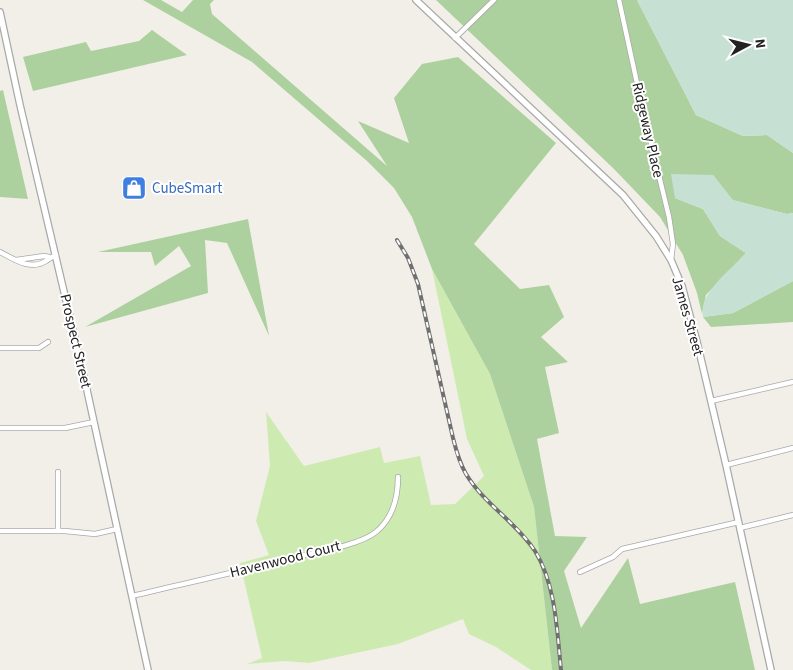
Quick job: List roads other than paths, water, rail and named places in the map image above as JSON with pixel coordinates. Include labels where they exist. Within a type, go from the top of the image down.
[{"type":"street","name":"James Street","points":[[416,0],[623,196],[656,236],[671,260],[682,286],[711,401],[771,670]]},
{"type":"street","points":[[455,38],[494,0]]},
{"type":"street","name":"Ridgeway Place","points":[[619,0],[669,217],[673,244],[671,260]]},
{"type":"street","name":"Prospect Street","points":[[0,12],[94,422],[148,670]]},
{"type":"street","points":[[0,252],[22,264],[28,265],[41,263],[49,257],[56,255]]},
{"type":"street","points":[[0,348],[38,348],[48,342]]},
{"type":"street","points":[[711,401],[793,382]]},
{"type":"street","points":[[0,428],[65,428],[94,422]]},
{"type":"street","points":[[726,465],[793,448]]},
{"type":"street","points":[[58,472],[58,531]]},
{"type":"street","name":"Havenwood Court","points":[[132,596],[313,554],[368,538],[389,519],[398,494],[398,477]]},
{"type":"street","points":[[580,572],[612,557],[622,549],[793,514]]},
{"type":"street","points":[[0,530],[95,534],[117,529]]},
{"type":"railway","points":[[397,240],[408,258],[418,284],[453,438],[466,474],[482,495],[519,531],[535,551],[542,564],[551,593],[557,624],[561,670]]},
{"type":"place","name":"CubeSmart","points":[[134,188]]}]
